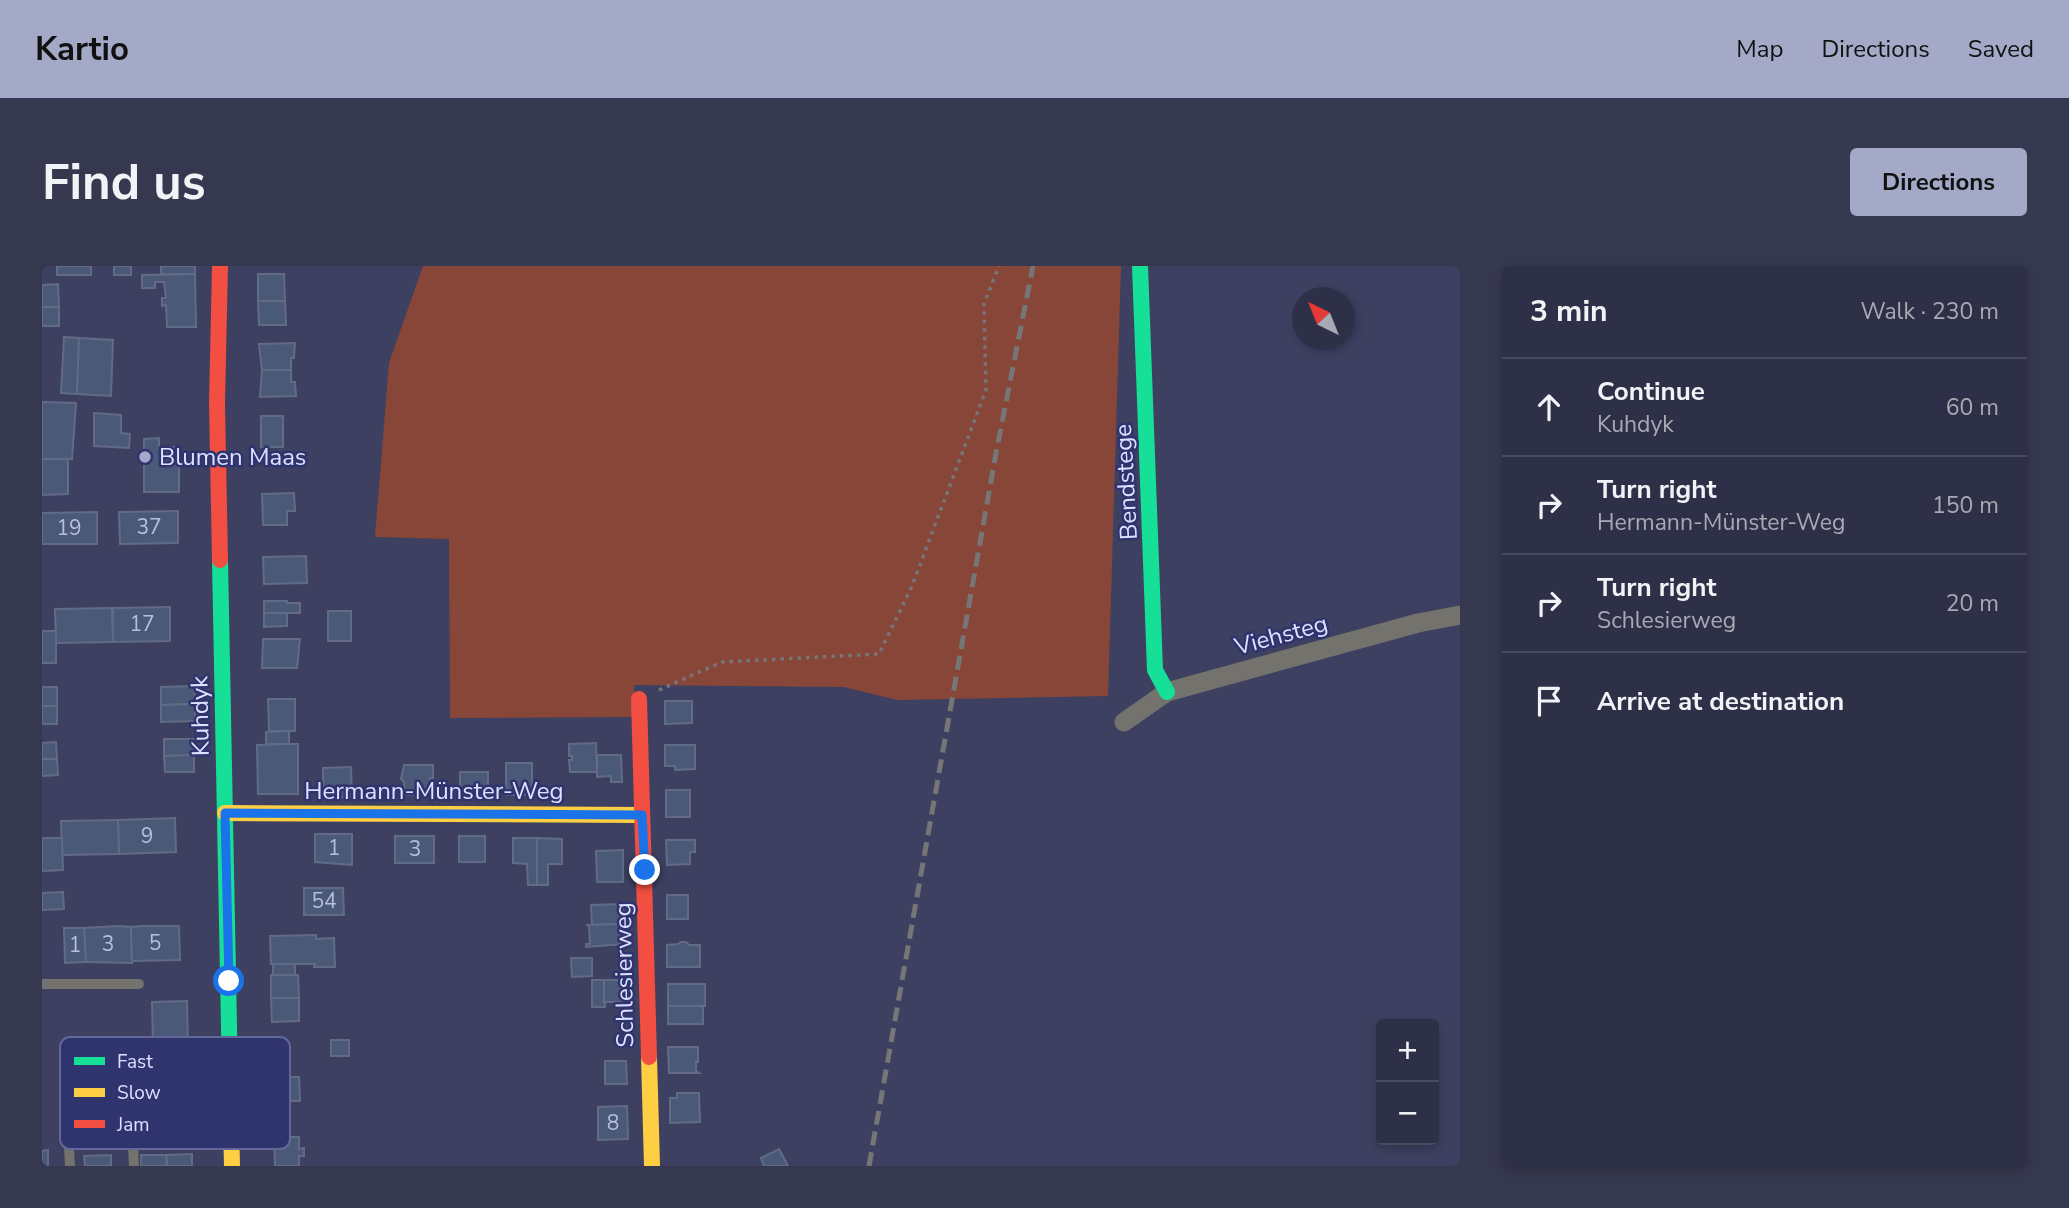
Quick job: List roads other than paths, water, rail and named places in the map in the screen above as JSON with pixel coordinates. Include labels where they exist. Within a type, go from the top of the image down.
[{"type":"street","name":"Kuhdyk","points":[[220,266],[217,403],[229,1037]]},
{"type":"street","name":"Bendstege","points":[[1140,266],[1155,670],[1167,692]]},
{"type":"street","name":"Viehsteg","points":[[1124,722],[1167,692],[1418,623],[1460,615]]},
{"type":"street","name":"Schlesierweg","points":[[639,699],[652,1166]]},
{"type":"street","name":"Hermann-Münster-Weg","points":[[225,813],[642,815]]},
{"type":"lane","points":[[42,984],[139,984]]},
{"type":"railway","points":[[869,1166],[996,453],[1033,266]]},
{"type":"place","name":"Blumen Maas","points":[[145,457]]}]
